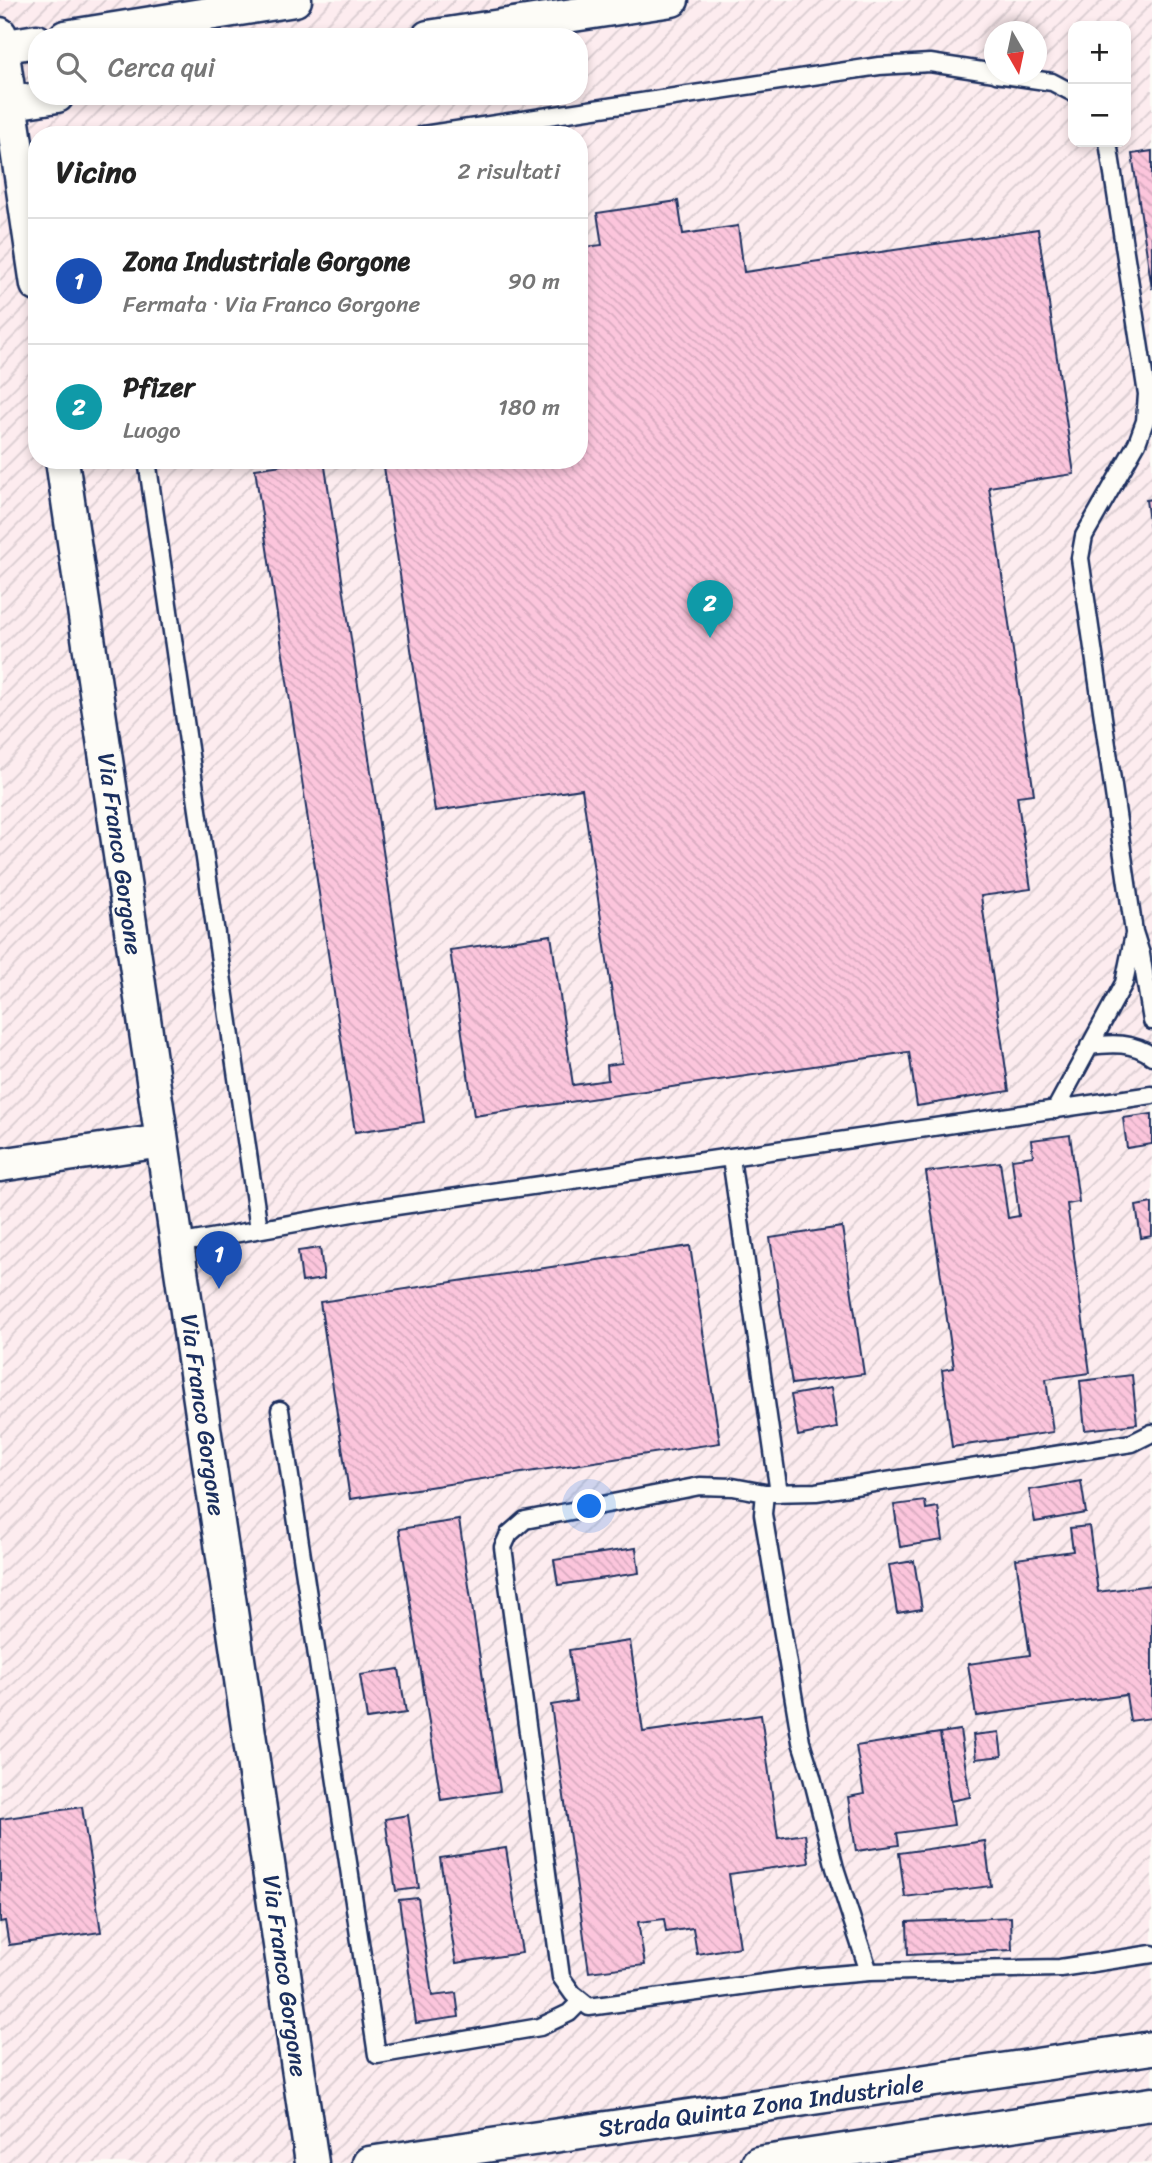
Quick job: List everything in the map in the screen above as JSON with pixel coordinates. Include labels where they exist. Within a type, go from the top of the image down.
[{"type":"street","points":[[121,28],[295,0]]},
{"type":"street","points":[[487,28],[672,0]]},
{"type":"street","points":[[28,41],[1,42],[5,105],[28,234]]},
{"type":"street","points":[[5,105],[28,101]]},
{"type":"street","name":"Via Franco Gorgone","points":[[63,469],[312,2163]]},
{"type":"street","points":[[0,1165],[162,1141]]},
{"type":"street","name":"Strada Quinta Zona Industriale","points":[[369,2163],[1152,2048]]},
{"type":"street","points":[[758,2163],[1152,2104]]},
{"type":"lane","points":[[482,126],[879,66],[930,63],[984,71]]},
{"type":"lane","points":[[1047,81],[1068,90]]},
{"type":"lane","points":[[1055,1110],[1124,983],[1134,932],[1080,558],[1084,536],[1137,443],[1145,421],[1147,394],[1109,147]]},
{"type":"lane","points":[[148,469],[259,1229]]},
{"type":"lane","points":[[1134,932],[1147,953],[1152,1021]]},
{"type":"lane","points":[[1089,1046],[1120,1044],[1142,1049],[1152,1056]]},
{"type":"lane","points":[[177,1244],[369,1210],[1152,1095]]},
{"type":"lane","points":[[731,1158],[772,1493],[763,1514],[801,1742],[813,1777],[835,1868],[869,1972]]},
{"type":"lane","points":[[280,1410],[377,2056],[540,2027],[569,2013],[581,2001]]},
{"type":"lane","points":[[1152,1433],[1132,1443],[816,1492],[772,1493],[733,1487],[700,1486],[525,1520],[509,1534],[503,1547],[561,1977],[573,1994],[589,2007],[799,1978],[869,1972],[1060,1968],[1152,1954]]},
{"type":"shaded area","points":[[0,0],[1152,0],[1152,2163],[0,2163]]},
{"type":"building","points":[[1152,151],[1152,289],[1132,154]]},
{"type":"building","points":[[678,201],[683,234],[738,226],[744,272],[1038,229],[1074,474],[989,487],[1034,794],[1017,796],[1031,889],[981,896],[1009,1091],[917,1106],[909,1052],[474,1116],[450,950],[551,935],[573,1085],[608,1080],[607,1065],[622,1063],[582,789],[435,811],[384,469],[588,469],[588,247],[602,245],[597,213]]},
{"type":"building","points":[[255,469],[325,469],[424,1122],[355,1132]]},
{"type":"building","points":[[1152,499],[1152,543],[1146,500]]},
{"type":"building","points":[[1152,1114],[1152,1144],[1127,1148],[1123,1118]]},
{"type":"building","points":[[1070,1135],[1079,1202],[1067,1204],[1090,1373],[1046,1379],[1053,1432],[952,1447],[942,1370],[954,1368],[926,1172],[1000,1162],[1008,1218],[1019,1216],[1012,1159],[1033,1156],[1031,1140]]},
{"type":"building","points":[[1152,1203],[1152,1236],[1141,1238],[1136,1206]]},
{"type":"building","points":[[842,1227],[864,1374],[792,1384],[770,1238]]},
{"type":"building","points":[[690,1246],[720,1443],[350,1499],[320,1302]]},
{"type":"building","points":[[320,1248],[324,1279],[302,1282],[298,1251]]},
{"type":"building","points":[[1132,1375],[1137,1424],[1085,1430],[1080,1381]]},
{"type":"building","points":[[831,1388],[837,1428],[798,1436],[791,1395]]},
{"type":"building","points":[[1081,1481],[1086,1513],[1035,1522],[1029,1490]]},
{"type":"building","points":[[925,1501],[926,1509],[938,1507],[943,1540],[900,1547],[894,1505]]},
{"type":"building","points":[[459,1520],[500,1791],[441,1800],[399,1529]]},
{"type":"building","points":[[1089,1526],[1098,1592],[1152,1585],[1152,1718],[1130,1721],[1126,1695],[976,1716],[968,1664],[1030,1655],[1016,1559],[1073,1551],[1070,1528]]},
{"type":"building","points":[[636,1548],[639,1573],[558,1585],[554,1560]]},
{"type":"building","points":[[914,1561],[922,1609],[897,1613],[889,1565]]},
{"type":"building","points":[[630,1641],[643,1732],[761,1715],[778,1838],[805,1834],[809,1863],[729,1874],[740,1947],[697,1954],[693,1928],[666,1932],[664,1919],[638,1922],[645,1965],[589,1972],[551,1705],[576,1701],[569,1650]]},
{"type":"building","points":[[399,1669],[406,1713],[367,1719],[360,1675]]},
{"type":"building","points":[[960,1730],[970,1797],[950,1801],[940,1733]]},
{"type":"building","points":[[999,1732],[1002,1756],[976,1759],[973,1735]]},
{"type":"building","points":[[940,1733],[954,1825],[897,1833],[899,1845],[856,1851],[848,1797],[864,1794],[856,1746]]},
{"type":"building","points":[[82,1807],[101,1932],[9,1945],[5,1921],[0,1922],[0,1819]]},
{"type":"building","points":[[408,1815],[419,1888],[396,1891],[385,1819]]},
{"type":"building","points":[[985,1841],[991,1886],[905,1897],[899,1853]]},
{"type":"building","points":[[506,1848],[522,1953],[456,1963],[440,1858]]},
{"type":"building","points":[[418,1898],[432,1996],[456,1993],[459,2017],[416,2023],[399,1900]]},
{"type":"building","points":[[1011,1917],[1012,1950],[908,1955],[907,1922]]},
{"type":"place","name":"Pfizer","points":[[710,638]]},
{"type":"place","name":"Zona Industriale Gorgone","points":[[219,1289]]}]
